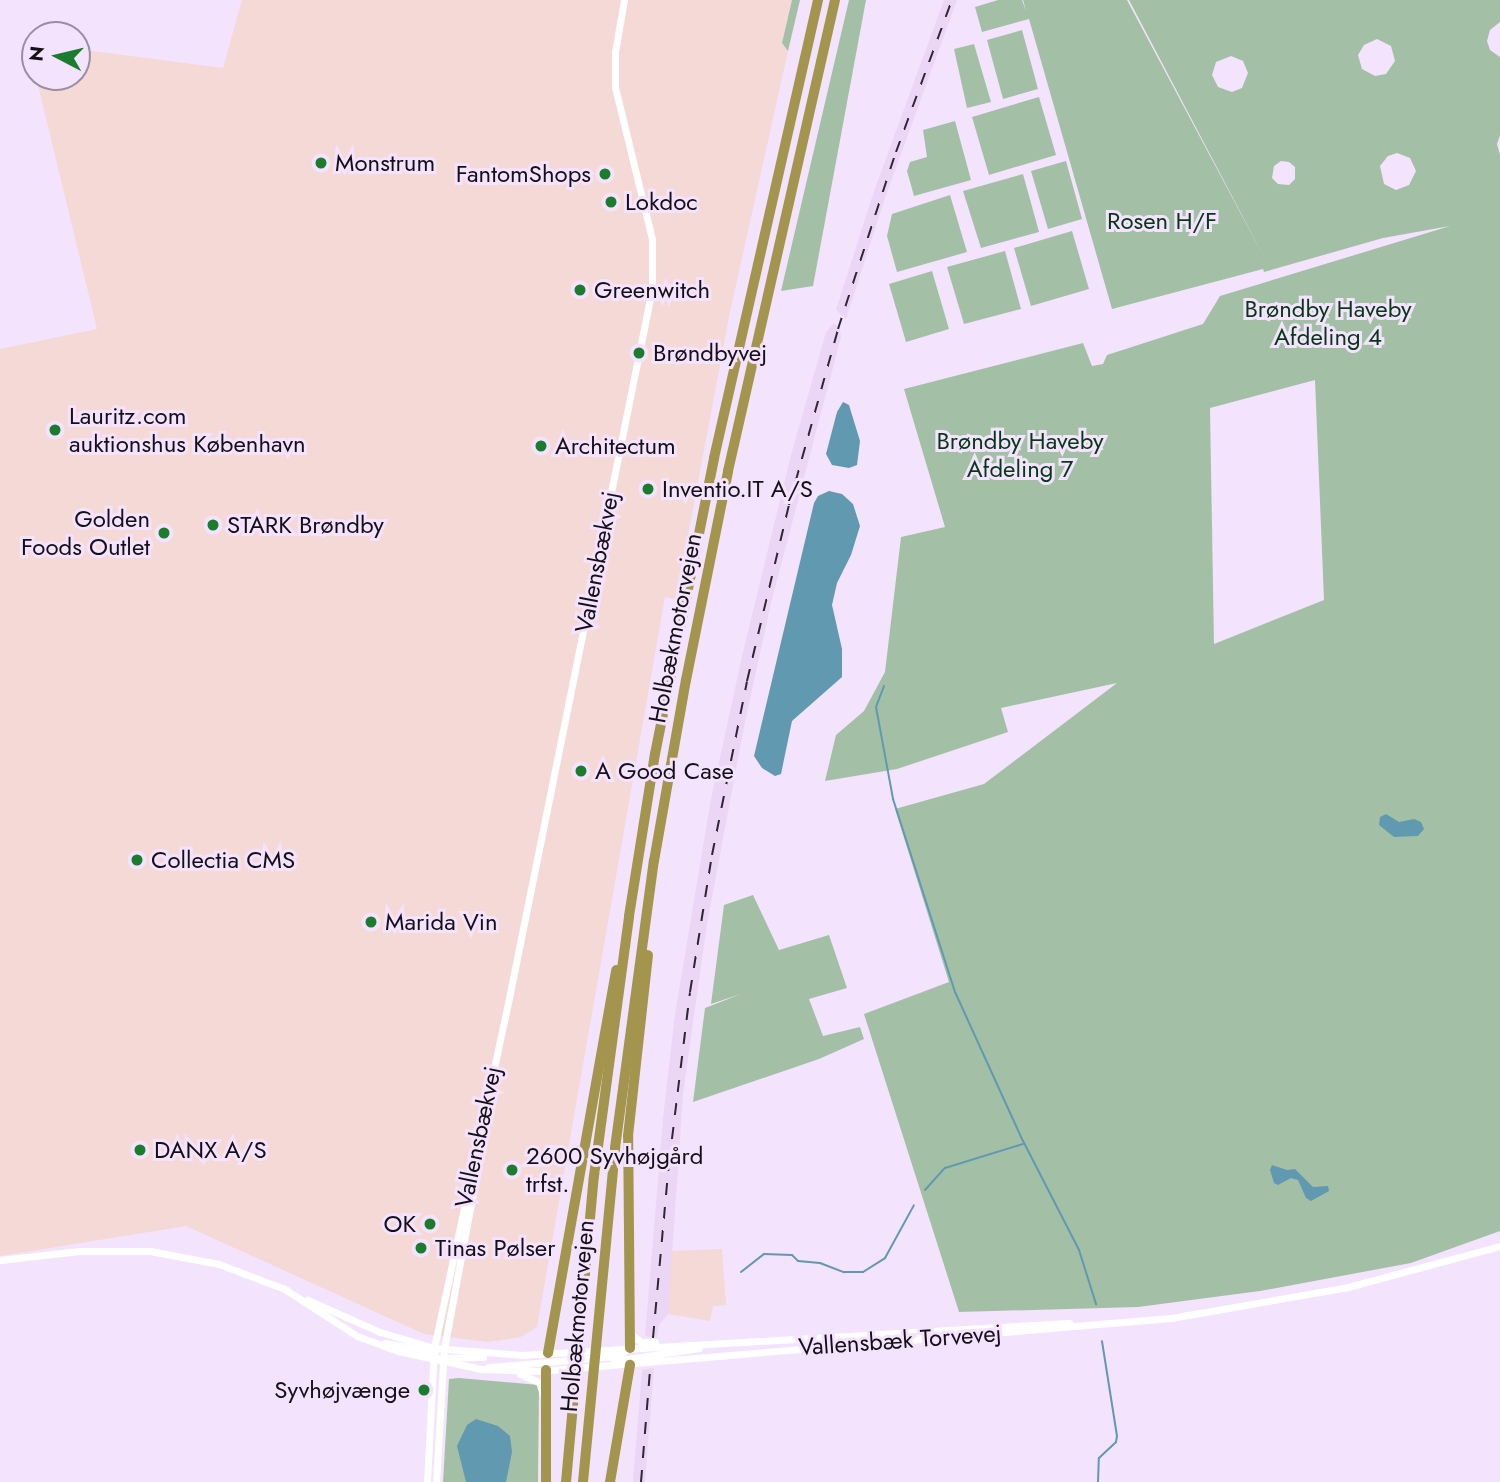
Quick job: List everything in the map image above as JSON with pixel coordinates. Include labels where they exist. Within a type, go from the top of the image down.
[{"type":"highway","name":"Holbækmotorvejen","points":[[566,1482],[594,1176],[629,916],[655,754],[714,458],[818,0]]},
{"type":"highway","name":"Holbækmotorvejen","points":[[583,1482],[614,1161],[654,861],[686,680],[728,471],[835,0]]},
{"type":"highway","points":[[823,52],[837,24],[843,0]]},
{"type":"highway","points":[[610,1482],[630,1357],[628,1136],[654,861]]},
{"type":"highway","points":[[546,1482],[547,1362],[611,991],[629,916]]},
{"type":"street","name":"Vallensbækvej","points":[[427,1482],[433,1354],[652,289],[652,239],[615,87],[615,52],[624,0]]},
{"type":"street","name":"Vallensbækvej","points":[[436,1482],[443,1356],[499,1041]]},
{"type":"street","name":"Vallensbæk Torvevej","points":[[283,1288],[358,1336],[443,1356],[481,1369],[495,1370],[547,1362],[692,1356],[962,1337],[1171,1318],[1348,1287],[1472,1255],[1500,1245]]},
{"type":"street","name":"Vallensbæk Torvevej","points":[[0,1263],[102,1250],[173,1254],[219,1264],[283,1288],[433,1354]]},
{"type":"street","name":"Vallensbæk Torvevej","points":[[630,1357],[705,1344],[1171,1318]]},
{"type":"street","points":[[630,1334],[641,1342],[694,1345]]},
{"type":"street","points":[[610,1358],[698,1349],[705,1344]]},
{"type":"street","points":[[433,1354],[443,1356]]},
{"type":"street","name":"Vallensbæk Torvevej","points":[[443,1356],[522,1355],[547,1362]]},
{"type":"street","name":"Vallensbæk Torvevej","points":[[559,1362],[610,1358]]},
{"type":"street","points":[[481,1369],[559,1362]]},
{"type":"street","points":[[495,1370],[534,1378],[539,1382],[546,1403]]},
{"type":"shaded area","points":[[242,0],[792,0],[782,43],[788,51],[730,312],[676,599],[665,597],[537,1327],[521,1337],[488,1342],[424,1334],[186,1226],[0,1256],[0,349],[97,329],[39,91],[91,91],[91,51],[223,68]]},
{"type":"shaded area","points":[[944,0],[957,0],[885,198],[846,319],[836,310],[873,194]]},
{"type":"shaded area","points":[[834,323],[840,329],[841,337],[771,603],[744,727],[707,924],[683,1094],[668,1314],[659,1325],[657,1338],[645,1336],[663,1118],[675,1014],[711,799],[743,652],[791,455],[826,332]]},
{"type":"shaded area","points":[[722,1249],[726,1305],[713,1306],[710,1321],[668,1314],[671,1251]]},
{"type":"shaded area","points":[[654,1368],[645,1482],[633,1482],[642,1370]]},
{"type":"green space","points":[[792,0],[800,0],[788,51],[782,43]]},
{"type":"green space","points":[[849,0],[866,0],[813,286],[781,291]]},
{"type":"green space","points":[[998,0],[1022,0],[1026,11],[1023,0],[1127,0],[1265,259],[1129,0],[1500,0],[1500,22],[1490,30],[1487,41],[1490,50],[1500,57],[1500,135],[1497,144],[1500,155],[1500,1231],[1411,1263],[1260,1291],[1138,1307],[959,1312],[864,1014],[949,982],[895,809],[984,784],[1117,683],[1001,708],[1008,732],[897,769],[825,781],[836,735],[864,711],[885,672],[901,537],[945,527],[904,389],[1083,343],[1092,366],[1103,364],[1107,355],[1203,324],[1220,296],[1450,226],[1383,238],[1264,272],[1263,269],[1112,309],[1029,19],[982,32],[975,7]],"holes":[[[1377,39],[1391,46],[1395,61],[1386,74],[1375,76],[1362,69],[1358,55],[1364,45]],[[1231,56],[1243,61],[1248,73],[1242,88],[1232,92],[1218,87],[1212,75],[1216,62]],[[1397,153],[1410,158],[1416,171],[1409,185],[1396,190],[1384,184],[1380,166],[1388,156]],[[1281,161],[1289,162],[1295,167],[1295,179],[1289,185],[1278,184],[1272,178],[1274,166]],[[1315,380],[1324,600],[1214,644],[1210,408]]]},
{"type":"green space","points":[[1022,30],[1038,89],[1003,99],[987,40]]},
{"type":"green space","points":[[974,44],[991,102],[967,108],[954,49]]},
{"type":"green space","points":[[1039,97],[1056,155],[989,175],[972,117]]},
{"type":"green space","points":[[955,121],[971,180],[914,196],[907,171],[910,162],[927,157],[923,130]]},
{"type":"green space","points":[[1066,161],[1082,219],[1048,229],[1031,171]]},
{"type":"green space","points":[[1023,174],[1039,232],[981,248],[963,191]]},
{"type":"green space","points":[[950,195],[967,252],[897,272],[887,236],[892,214]]},
{"type":"green space","points":[[1072,231],[1089,289],[1031,306],[1014,248]]},
{"type":"green space","points":[[1005,251],[1021,309],[964,324],[947,267]]},
{"type":"green space","points":[[932,271],[949,329],[906,342],[889,284]]},
{"type":"green space","points":[[753,895],[779,950],[829,935],[847,988],[809,999],[823,1036],[860,1027],[864,1039],[819,1059],[693,1102],[705,1008],[741,994],[711,1004],[724,905]]},
{"type":"green space","points":[[449,1379],[539,1385],[538,1482],[443,1482]]},
{"type":"water","points":[[843,402],[849,405],[860,441],[857,465],[849,468],[832,465],[826,454],[837,412]]},
{"type":"water","points":[[829,491],[842,494],[853,504],[860,526],[851,555],[837,583],[832,605],[842,649],[842,677],[792,721],[781,774],[775,776],[762,768],[754,756],[814,503],[818,496]]},
{"type":"water","points":[[1386,814],[1399,822],[1414,819],[1421,822],[1424,829],[1418,836],[1394,837],[1379,825],[1380,817]]},
{"type":"water","points":[[1272,1165],[1287,1170],[1295,1169],[1313,1187],[1328,1186],[1329,1191],[1311,1201],[1306,1198],[1298,1180],[1291,1178],[1278,1185],[1274,1183],[1270,1170]]},
{"type":"water","points":[[476,1419],[498,1426],[510,1436],[512,1452],[506,1482],[466,1482],[457,1446],[467,1425]]},
{"type":"waterway","points":[[884,686],[876,707],[893,799],[955,992],[1021,1137],[1079,1250],[1096,1304]]},
{"type":"waterway","points":[[925,1190],[945,1168],[1023,1144]]},
{"type":"waterway","points":[[741,1272],[764,1254],[792,1255],[798,1261],[820,1263],[844,1272],[863,1272],[885,1258],[914,1205]]},
{"type":"waterway","points":[[1098,1482],[1099,1458],[1116,1442],[1117,1436],[1102,1341]]},
{"type":"railway","points":[[653,1338],[669,1163],[690,992],[712,855],[747,681],[789,505],[838,329],[896,152],[952,0]]},
{"type":"railway","points":[[641,1482],[650,1369]]},
{"type":"place","name":"Monstrum","points":[[321,163]]},
{"type":"place","name":"FantomShops","points":[[605,174]]},
{"type":"place","name":"Lokdoc","points":[[611,202]]},
{"type":"place","name":"Greenwitch","points":[[580,290]]},
{"type":"place","name":"Brøndbyvej","points":[[639,353]]},
{"type":"place","name":"Lauritz.com auktionshus København","points":[[55,430]]},
{"type":"place","name":"Architectum","points":[[541,446]]},
{"type":"place","name":"Inventio.IT A/S","points":[[648,489]]},
{"type":"place","name":"STARK Brøndby","points":[[213,525]]},
{"type":"place","name":"Golden Foods Outlet","points":[[164,533]]},
{"type":"place","name":"A Good Case","points":[[581,771]]},
{"type":"place","name":"Collectia CMS","points":[[137,860]]},
{"type":"place","name":"Marida Vin","points":[[371,922]]},
{"type":"place","name":"DANX A/S","points":[[140,1150]]},
{"type":"place","name":"2600 Syvhøjgård trfst.","points":[[512,1170]]},
{"type":"place","name":"OK","points":[[430,1224]]},
{"type":"place","name":"Tinas Pølser","points":[[421,1248]]},
{"type":"place","name":"Syvhøjvænge","points":[[424,1390]]},
{"type":"park label","name":"Rosen H/F","points":[[1162,221]]},
{"type":"park label","name":"Brøndby Haveby Afdeling 4","points":[[1328,323]]},
{"type":"park label","name":"Brøndby Haveby Afdeling 7","points":[[1020,455]]}]
